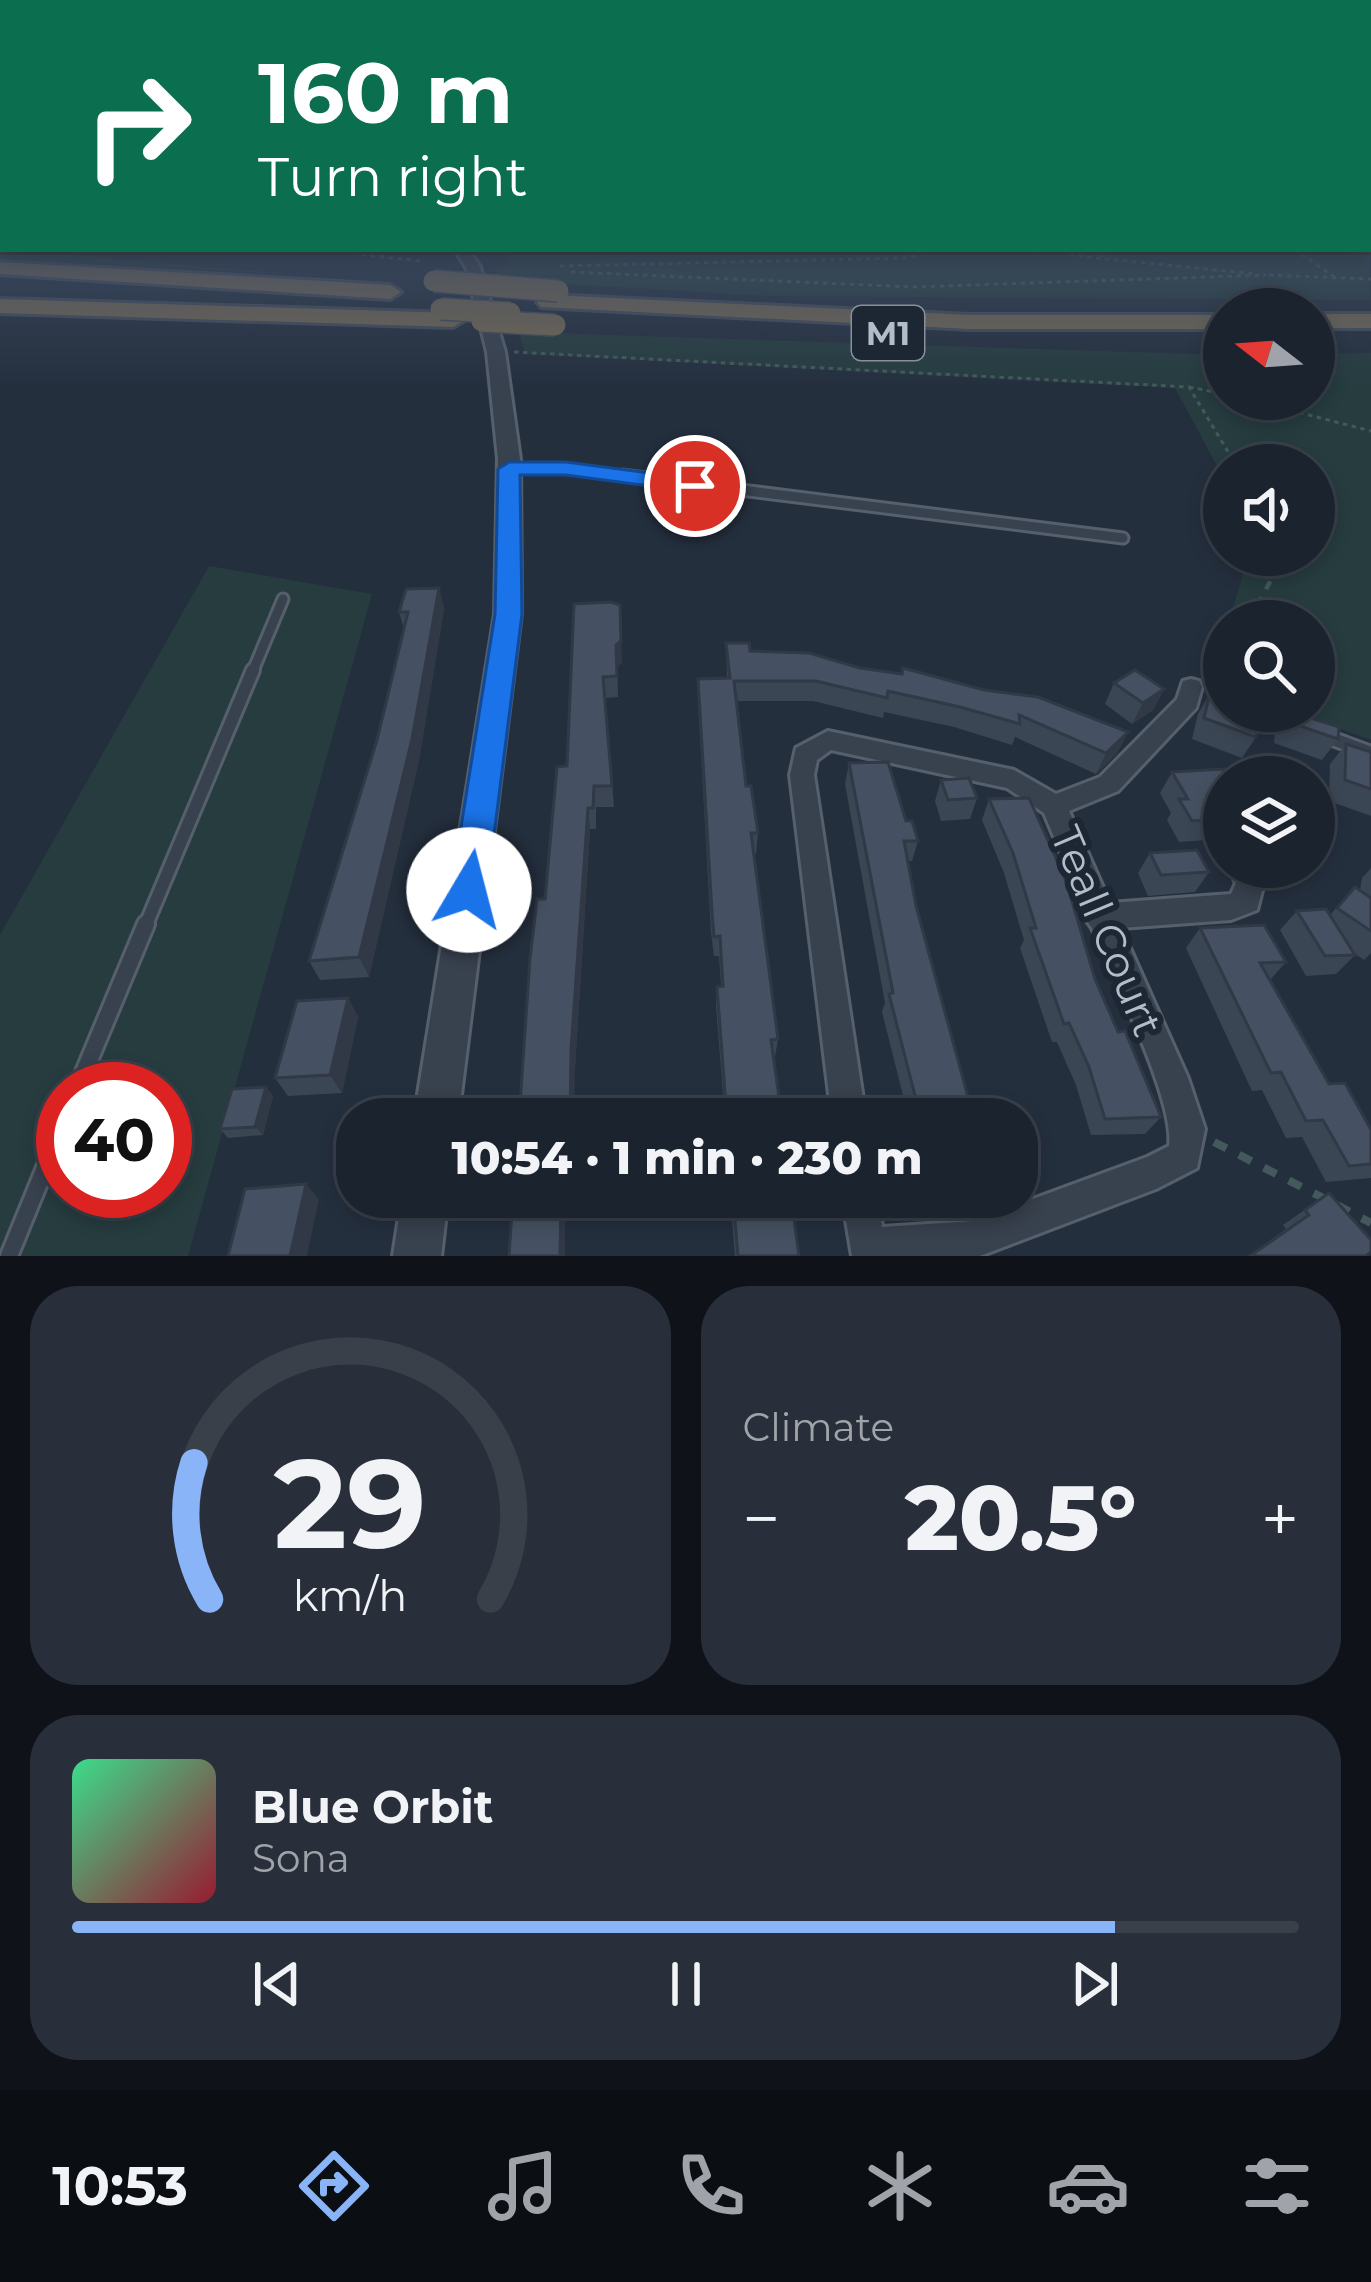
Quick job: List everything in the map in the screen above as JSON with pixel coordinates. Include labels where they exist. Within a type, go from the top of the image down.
[{"type":"highway","points":[[22,270],[440,301]]},
{"type":"highway","points":[[214,270],[440,301]]},
{"type":"highway","points":[[0,282],[440,301],[551,295]]},
{"type":"highway","points":[[0,306],[440,301],[551,295]]},
{"type":"highway","name":"M1","points":[[551,295],[973,330],[1203,339]]},
{"type":"highway","points":[[1335,321],[1371,321]]},
{"type":"highway","name":"M1","points":[[973,330],[1203,323]]},
{"type":"highway","points":[[1335,340],[1371,339]]},
{"type":"street","points":[[439,1098],[508,614],[509,469],[496,352],[473,270]]},
{"type":"street","points":[[1054,806],[1109,784],[1195,698]]},
{"type":"street","name":"Teall Court","points":[[846,1098],[804,801],[805,755],[828,740],[1014,780],[1054,806],[1176,1090],[1188,1129]]},
{"type":"street","points":[[1099,917],[1232,907],[1247,901],[1249,888]]},
{"type":"street","points":[[863,1218],[866,1246],[975,1248],[1184,1156],[1188,1129]]},
{"type":"street","points":[[417,1256],[422,1218]]},
{"type":"lane","points":[[509,469],[566,469],[1123,538]]},
{"type":"lane","points":[[88,1062],[283,599]]},
{"type":"lane","points":[[1310,732],[1371,753]]},
{"type":"lane","points":[[9,1256],[36,1190]]},
{"type":"path","points":[[551,295],[772,270]]},
{"type":"path","points":[[1212,270],[1371,279]]},
{"type":"path","points":[[1324,270],[1336,278]]},
{"type":"path","points":[[551,295],[1189,281],[1266,275]]},
{"type":"path","points":[[496,352],[1203,390]]},
{"type":"path","points":[[1190,387],[1224,444]]},
{"type":"path","points":[[1328,420],[1371,431]]},
{"type":"path","points":[[1195,698],[1203,675]]},
{"type":"path","points":[[1188,1129],[1371,1222]]},
{"type":"green space","points":[[200,270],[239,270],[301,275]]},
{"type":"green space","points":[[1370,270],[1371,300],[1335,300],[1335,288],[1203,288],[1203,299],[768,296],[502,279],[494,271]]},
{"type":"green space","points":[[519,332],[1203,354],[1203,420],[1335,420],[1335,354],[1371,353],[1371,740],[1335,727],[1335,600],[1235,600],[1243,576],[1335,576],[1335,444],[1205,444],[1175,388],[525,354]]},
{"type":"green space","points":[[209,566],[372,594],[188,1256],[0,1256],[0,935]]},
{"type":"building","points":[[439,588],[412,739],[359,957],[309,961],[377,740],[408,612],[399,612],[406,589]]},
{"type":"building","points":[[574,604],[620,605],[617,676],[603,677],[612,786],[594,786],[593,808],[588,808],[570,1098],[520,1098],[537,899],[545,899],[557,767],[567,766]]},
{"type":"building","points":[[726,643],[749,643],[750,651],[809,653],[902,674],[903,668],[984,690],[1038,697],[1128,732],[1106,753],[1019,715],[1020,724],[888,691],[887,698],[816,681],[734,681],[746,786],[751,786],[758,833],[751,833],[778,1039],[771,1040],[779,1098],[725,1098],[717,987],[723,986],[720,936],[714,937],[698,679],[730,678]]},
{"type":"building","points":[[1135,670],[1164,689],[1143,703],[1114,683]]},
{"type":"building","points":[[1335,726],[1339,727],[1338,739],[1317,732],[1335,732]]},
{"type":"building","points":[[1346,744],[1371,752],[1371,789],[1345,780]]},
{"type":"building","points":[[888,762],[906,821],[912,821],[918,841],[904,841],[916,906],[968,1098],[916,1098],[889,994],[893,993],[849,763]]},
{"type":"building","points":[[1203,770],[1203,820],[1192,821],[1179,799],[1188,799],[1172,772]]},
{"type":"building","points":[[969,778],[977,798],[948,800],[941,780]]},
{"type":"building","points":[[1029,798],[1066,881],[1095,979],[1118,1032],[1125,1031],[1161,1117],[1105,1119],[1089,1067],[1069,1023],[1064,1024],[1030,928],[1036,928],[1013,853],[989,799]]},
{"type":"building","points":[[1197,850],[1203,872],[1161,875],[1150,853]]},
{"type":"building","points":[[1355,887],[1371,898],[1371,931],[1337,908]]},
{"type":"building","points":[[1326,909],[1355,955],[1325,956],[1297,911]]},
{"type":"building","points":[[1264,925],[1286,962],[1260,963],[1329,1084],[1345,1083],[1371,1130],[1371,1164],[1349,1166],[1323,1120],[1306,1121],[1281,1072],[1271,1073],[1200,928]]},
{"type":"building","points":[[348,998],[330,1075],[275,1078],[297,1001]]},
{"type":"building","points":[[266,1087],[255,1127],[220,1129],[232,1089]]},
{"type":"building","points":[[306,1184],[290,1256],[228,1256],[245,1189]]},
{"type":"building","points":[[1329,1193],[1371,1240],[1366,1256],[1250,1256],[1309,1215],[1305,1210]]},
{"type":"building","points":[[512,1218],[561,1218],[560,1256],[509,1256]]},
{"type":"building","points":[[735,1218],[794,1218],[799,1256],[738,1256]]},
{"type":"route","points":[[469,890],[508,614],[509,469],[566,469],[695,486]]}]
